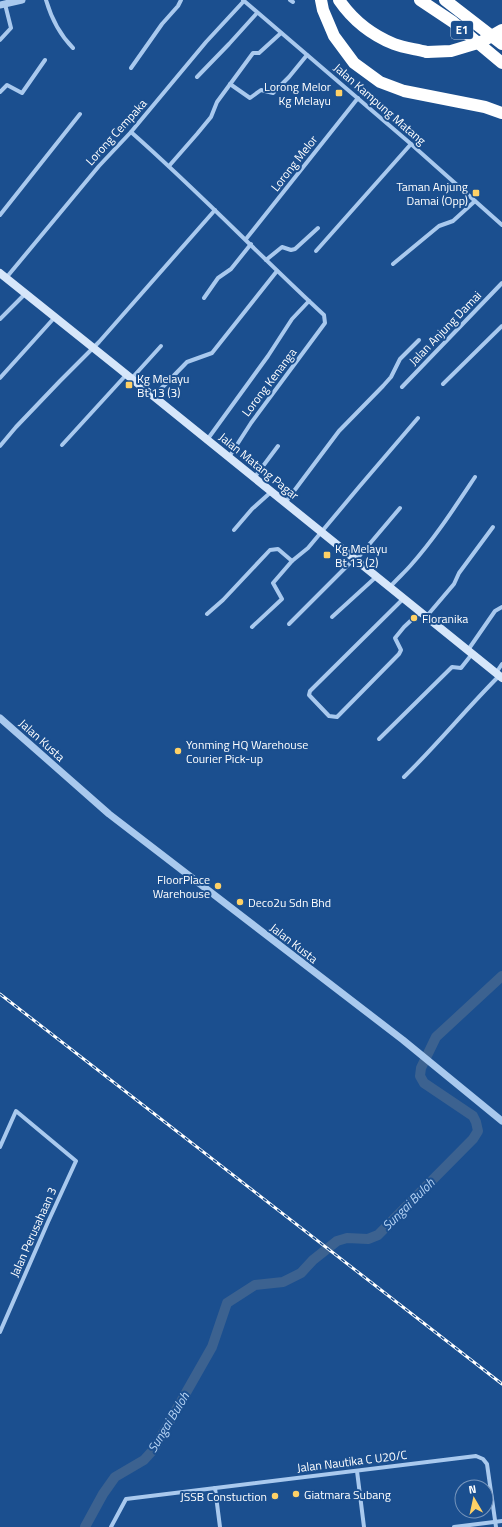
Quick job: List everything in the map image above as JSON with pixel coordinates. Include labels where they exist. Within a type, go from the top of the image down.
[{"type":"highway","points":[[321,0],[323,10],[334,36],[354,63],[380,82],[404,91],[485,107],[502,113]]},
{"type":"highway","points":[[339,0],[347,11],[367,29],[394,44],[427,52],[451,51],[481,42],[502,30]]},
{"type":"highway","name":"E1","points":[[420,0],[453,22],[502,63]]},
{"type":"highway","name":"E1","points":[[445,0],[502,44]]},
{"type":"main road","name":"Jalan Matang Pagar","points":[[3,276],[129,376],[499,676]]},
{"type":"street","points":[[0,40],[11,28],[2,4],[22,0]]},
{"type":"street","points":[[46,0],[64,39],[73,48]]},
{"type":"street","points":[[131,68],[181,0]]},
{"type":"street","name":"Jalan Kampung Matang","points":[[244,0],[257,13],[358,98],[502,225]]},
{"type":"street","name":"Lorong Cempaka","points":[[3,276],[99,166],[131,132],[206,42],[244,0]]},
{"type":"street","points":[[197,77],[257,13]]},
{"type":"street","points":[[169,166],[211,117],[217,102],[252,53],[259,53],[281,33]]},
{"type":"street","points":[[230,84],[250,98],[261,90],[273,93],[289,78],[307,55]]},
{"type":"street","points":[[0,92],[6,85],[22,93],[45,60]]},
{"type":"street","name":"Lorong Melor","points":[[246,239],[358,98]]},
{"type":"street","points":[[0,215],[80,114]]},
{"type":"street","points":[[131,132],[246,239],[309,301],[292,319],[268,356],[207,440]]},
{"type":"street","points":[[316,252],[411,144]]},
{"type":"street","points":[[393,264],[439,226],[453,221],[475,201]]},
{"type":"street","points":[[0,446],[99,342],[215,210]]},
{"type":"street","points":[[266,260],[282,247],[291,250],[295,249],[318,228]]},
{"type":"street","points":[[204,298],[218,278],[231,269],[251,244]]},
{"type":"street","points":[[153,396],[188,362],[212,353],[277,271]]},
{"type":"street","name":"Jalan Anjung Damai","points":[[402,387],[502,283]]},
{"type":"street","points":[[0,320],[26,293]]},
{"type":"street","name":"Lorong Kenanga","points":[[229,457],[251,423],[325,323],[324,315],[309,301]]},
{"type":"street","points":[[0,378],[55,317]]},
{"type":"street","points":[[443,384],[502,326]]},
{"type":"street","points":[[285,503],[339,432],[391,377],[400,359],[420,340]]},
{"type":"street","points":[[62,445],[129,376],[161,346]]},
{"type":"street","points":[[252,627],[282,599],[273,583],[292,561],[308,548],[322,533],[358,486],[418,418]]},
{"type":"street","points":[[254,478],[278,446]]},
{"type":"street","points":[[390,588],[420,553],[475,477]]},
{"type":"street","points":[[234,530],[252,509],[271,492]]},
{"type":"street","points":[[289,624],[355,560],[400,508]]},
{"type":"street","points":[[403,598],[310,691],[309,695],[329,716],[338,717],[400,654],[401,650],[395,638],[404,627],[423,614],[454,584],[459,573],[492,527]]},
{"type":"street","points":[[207,614],[223,600],[270,550],[278,549],[292,561]]},
{"type":"street","points":[[332,617],[376,577]]},
{"type":"street","points":[[379,739],[452,667],[460,668],[495,611],[502,607]]},
{"type":"street","points":[[404,777],[434,748],[438,740],[499,676],[502,664]]},
{"type":"street","name":"Jalan Kusta","points":[[0,718],[109,814],[402,1040],[502,1121]]},
{"type":"street","name":"Jalan Perusahaan 3","points":[[0,1147],[16,1111],[76,1161],[0,1332]]},
{"type":"street","name":"Jalan Nautika C U20/C","points":[[111,1527],[126,1499],[476,1456],[483,1459],[487,1464],[495,1522]]},
{"type":"street","points":[[357,1471],[364,1527]]},
{"type":"street","points":[[215,1488],[220,1527]]},
{"type":"street","points":[[454,1527],[502,1521]]},
{"type":"street","points":[[495,1522],[496,1527]]},
{"type":"waterway","name":"Sungai Buloh","points":[[85,1527],[103,1494],[115,1477],[144,1460],[154,1449],[212,1347],[227,1303],[255,1285],[283,1282],[301,1273],[313,1260],[337,1241],[347,1238],[368,1239],[378,1235],[473,1139],[478,1131],[473,1116],[424,1083],[420,1076],[421,1068],[436,1037],[502,976]]},
{"type":"railway","points":[[0,994],[502,1384]]},
{"type":"place","name":"Lorong Melor Kg Melayu","points":[[339,93]]},
{"type":"place","name":"Taman Anjung Damai (Opp)","points":[[476,193]]},
{"type":"place","name":"Kg Melayu Bt 13 (3)","points":[[129,385]]},
{"type":"place","name":"Kg Melayu Bt 13 (2)","points":[[327,555]]},
{"type":"place","name":"Floranika","points":[[414,618]]},
{"type":"place","name":"Yonming HQ Warehouse Courier Pick-up","points":[[178,751]]},
{"type":"place","name":"FloorPlace Warehouse","points":[[218,886]]},
{"type":"place","name":"Deco2u Sdn Bhd","points":[[240,902]]},
{"type":"place","name":"Giatmara Subang","points":[[296,1494]]},
{"type":"place","name":"JSSB Constuction","points":[[275,1496]]}]
